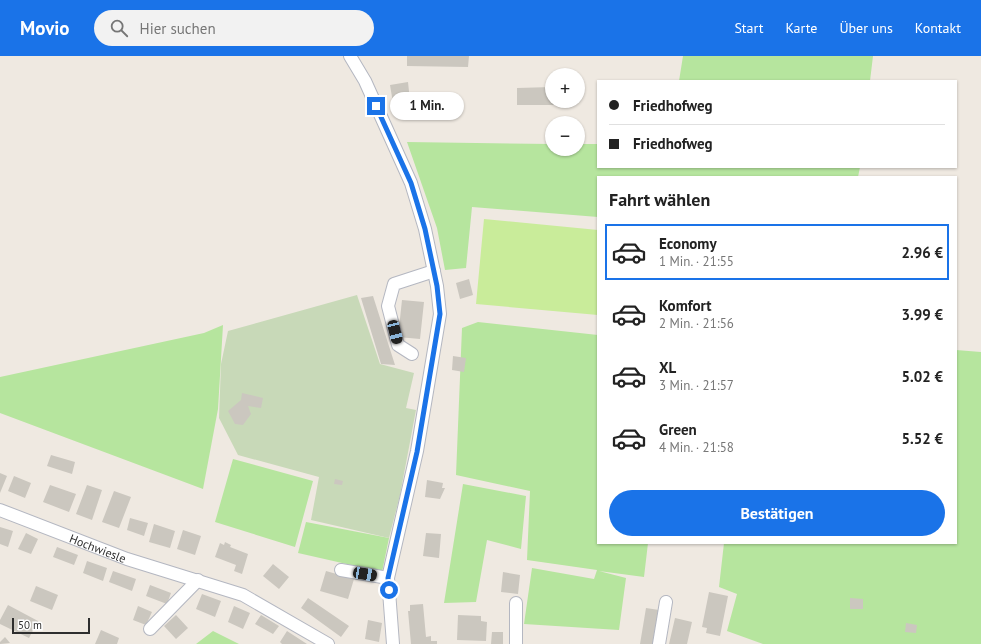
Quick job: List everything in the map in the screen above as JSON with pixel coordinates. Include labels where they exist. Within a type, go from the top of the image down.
[{"type":"street","points":[[350,56],[365,81],[411,183],[425,229],[434,271],[440,314],[417,452],[388,578],[393,644]]},
{"type":"street","points":[[412,354],[398,345],[388,306],[394,284],[434,271]]},
{"type":"street","name":"Hochwiesle","points":[[0,510],[126,559],[244,595],[328,644]]},
{"type":"street","points":[[341,570],[388,578]]},
{"type":"street","points":[[150,630],[198,580]]},
{"type":"street","points":[[658,644],[666,602]]},
{"type":"street","points":[[516,603],[516,644]]},
{"type":"green space","points":[[683,56],[873,56],[870,80],[679,80]]},
{"type":"green space","points":[[407,142],[545,144],[545,156],[585,156],[585,144],[597,144],[597,168],[860,168],[858,176],[597,176],[597,217],[472,207],[466,268],[445,270],[437,228]]},
{"type":"green space","points":[[484,219],[597,230],[597,315],[476,304]]},
{"type":"green space","points":[[357,295],[380,364],[414,373],[406,408],[416,410],[400,495],[389,538],[311,520],[319,477],[238,455],[219,418],[221,364],[228,331]]},
{"type":"green space","points":[[478,322],[597,335],[597,544],[648,544],[644,577],[599,571],[626,578],[619,630],[524,624],[532,568],[594,579],[597,570],[527,560],[530,491],[456,475],[462,328]]},
{"type":"green space","points":[[223,325],[218,409],[203,489],[0,413],[0,377],[204,333]]},
{"type":"green space","points":[[957,350],[981,352],[981,644],[763,644],[727,631],[737,594],[719,587],[724,544],[957,544]]},
{"type":"green space","points":[[233,459],[313,481],[295,547],[215,522]]},
{"type":"green space","points":[[463,484],[526,496],[521,549],[487,540],[476,602],[444,603]]},
{"type":"green space","points":[[306,522],[389,538],[382,572],[298,553]]},
{"type":"green space","points":[[213,631],[239,644],[196,644]]},
{"type":"building","points":[[407,56],[469,56],[468,67],[407,66]]},
{"type":"building","points":[[408,82],[410,101],[393,103],[390,85]]},
{"type":"building","points":[[545,87],[545,105],[517,105],[517,88]]},
{"type":"building","points":[[469,279],[473,295],[460,299],[456,283]]},
{"type":"building","points":[[373,296],[395,365],[381,364],[361,298]]},
{"type":"building","points":[[402,300],[424,302],[420,339],[398,337]]},
{"type":"building","points":[[453,356],[466,358],[464,372],[452,370]]},
{"type":"building","points":[[242,393],[263,398],[261,408],[248,406],[251,414],[243,425],[235,424],[228,411],[241,400]]},
{"type":"building","points":[[51,455],[75,462],[72,474],[47,466]]},
{"type":"building","points":[[0,473],[7,476],[0,493]]},
{"type":"building","points":[[14,476],[31,483],[25,498],[8,491]]},
{"type":"building","points":[[335,479],[343,481],[342,485],[334,484]]},
{"type":"building","points":[[427,480],[443,483],[442,488],[445,488],[440,499],[425,497]]},
{"type":"building","points":[[50,485],[76,494],[69,512],[43,502]]},
{"type":"building","points":[[87,485],[102,490],[92,520],[76,514]]},
{"type":"building","points":[[114,491],[131,497],[119,528],[102,522]]},
{"type":"building","points":[[130,518],[148,523],[144,536],[127,530]]},
{"type":"building","points":[[154,524],[175,531],[170,548],[149,542]]},
{"type":"building","points":[[0,527],[13,531],[8,547],[0,544]]},
{"type":"building","points":[[183,530],[201,536],[195,555],[177,549]]},
{"type":"building","points":[[26,533],[38,539],[31,554],[18,549]]},
{"type":"building","points":[[426,533],[441,534],[439,558],[423,556]]},
{"type":"building","points":[[225,542],[231,545],[230,547],[248,554],[242,574],[234,571],[236,565],[215,557],[220,543],[224,545]]},
{"type":"building","points":[[57,547],[78,555],[74,565],[53,557]]},
{"type":"building","points":[[87,561],[107,568],[103,581],[83,573]]},
{"type":"building","points":[[273,564],[289,577],[279,589],[263,576]]},
{"type":"building","points":[[113,571],[136,579],[132,591],[109,582]]},
{"type":"building","points":[[326,571],[354,579],[348,599],[320,591]]},
{"type":"building","points":[[503,572],[520,575],[518,594],[501,592]]},
{"type":"building","points":[[150,585],[171,593],[167,604],[146,596]]},
{"type":"building","points":[[36,586],[58,595],[52,610],[30,601]]},
{"type":"building","points":[[709,592],[728,596],[720,636],[706,633],[707,628],[702,627]]},
{"type":"building","points":[[202,594],[221,601],[215,617],[196,609]]},
{"type":"building","points":[[308,598],[349,626],[341,637],[301,608]]},
{"type":"building","points":[[850,598],[863,599],[863,609],[850,609]]},
{"type":"building","points":[[423,604],[426,637],[431,636],[431,641],[437,641],[437,644],[411,644],[408,611],[410,611],[410,605]]},
{"type":"building","points":[[8,605],[38,621],[29,638],[0,624],[0,620]]},
{"type":"building","points":[[138,606],[152,612],[146,625],[133,620]]},
{"type":"building","points":[[234,606],[250,613],[243,629],[228,622]]},
{"type":"building","points":[[646,608],[659,610],[653,644],[640,644]]},
{"type":"building","points":[[176,615],[188,628],[176,639],[164,626]]},
{"type":"building","points":[[261,615],[279,626],[273,634],[255,624]]},
{"type":"building","points":[[458,615],[481,616],[481,621],[487,622],[486,641],[457,640]]},
{"type":"building","points":[[675,618],[692,622],[687,644],[669,644]]},
{"type":"building","points":[[368,620],[382,623],[379,642],[365,639]]},
{"type":"building","points":[[906,623],[917,625],[916,633],[905,632]]},
{"type":"building","points":[[101,630],[119,638],[117,644],[95,644]]},
{"type":"building","points":[[287,631],[307,644],[282,644],[280,642]]},
{"type":"building","points":[[492,632],[503,632],[503,644],[491,644]]},
{"type":"building","points":[[5,637],[10,643],[0,644],[0,642]]},
{"type":"route","points":[[376,106],[411,183],[425,229],[437,286],[440,314],[417,452],[388,578],[389,590]]}]
